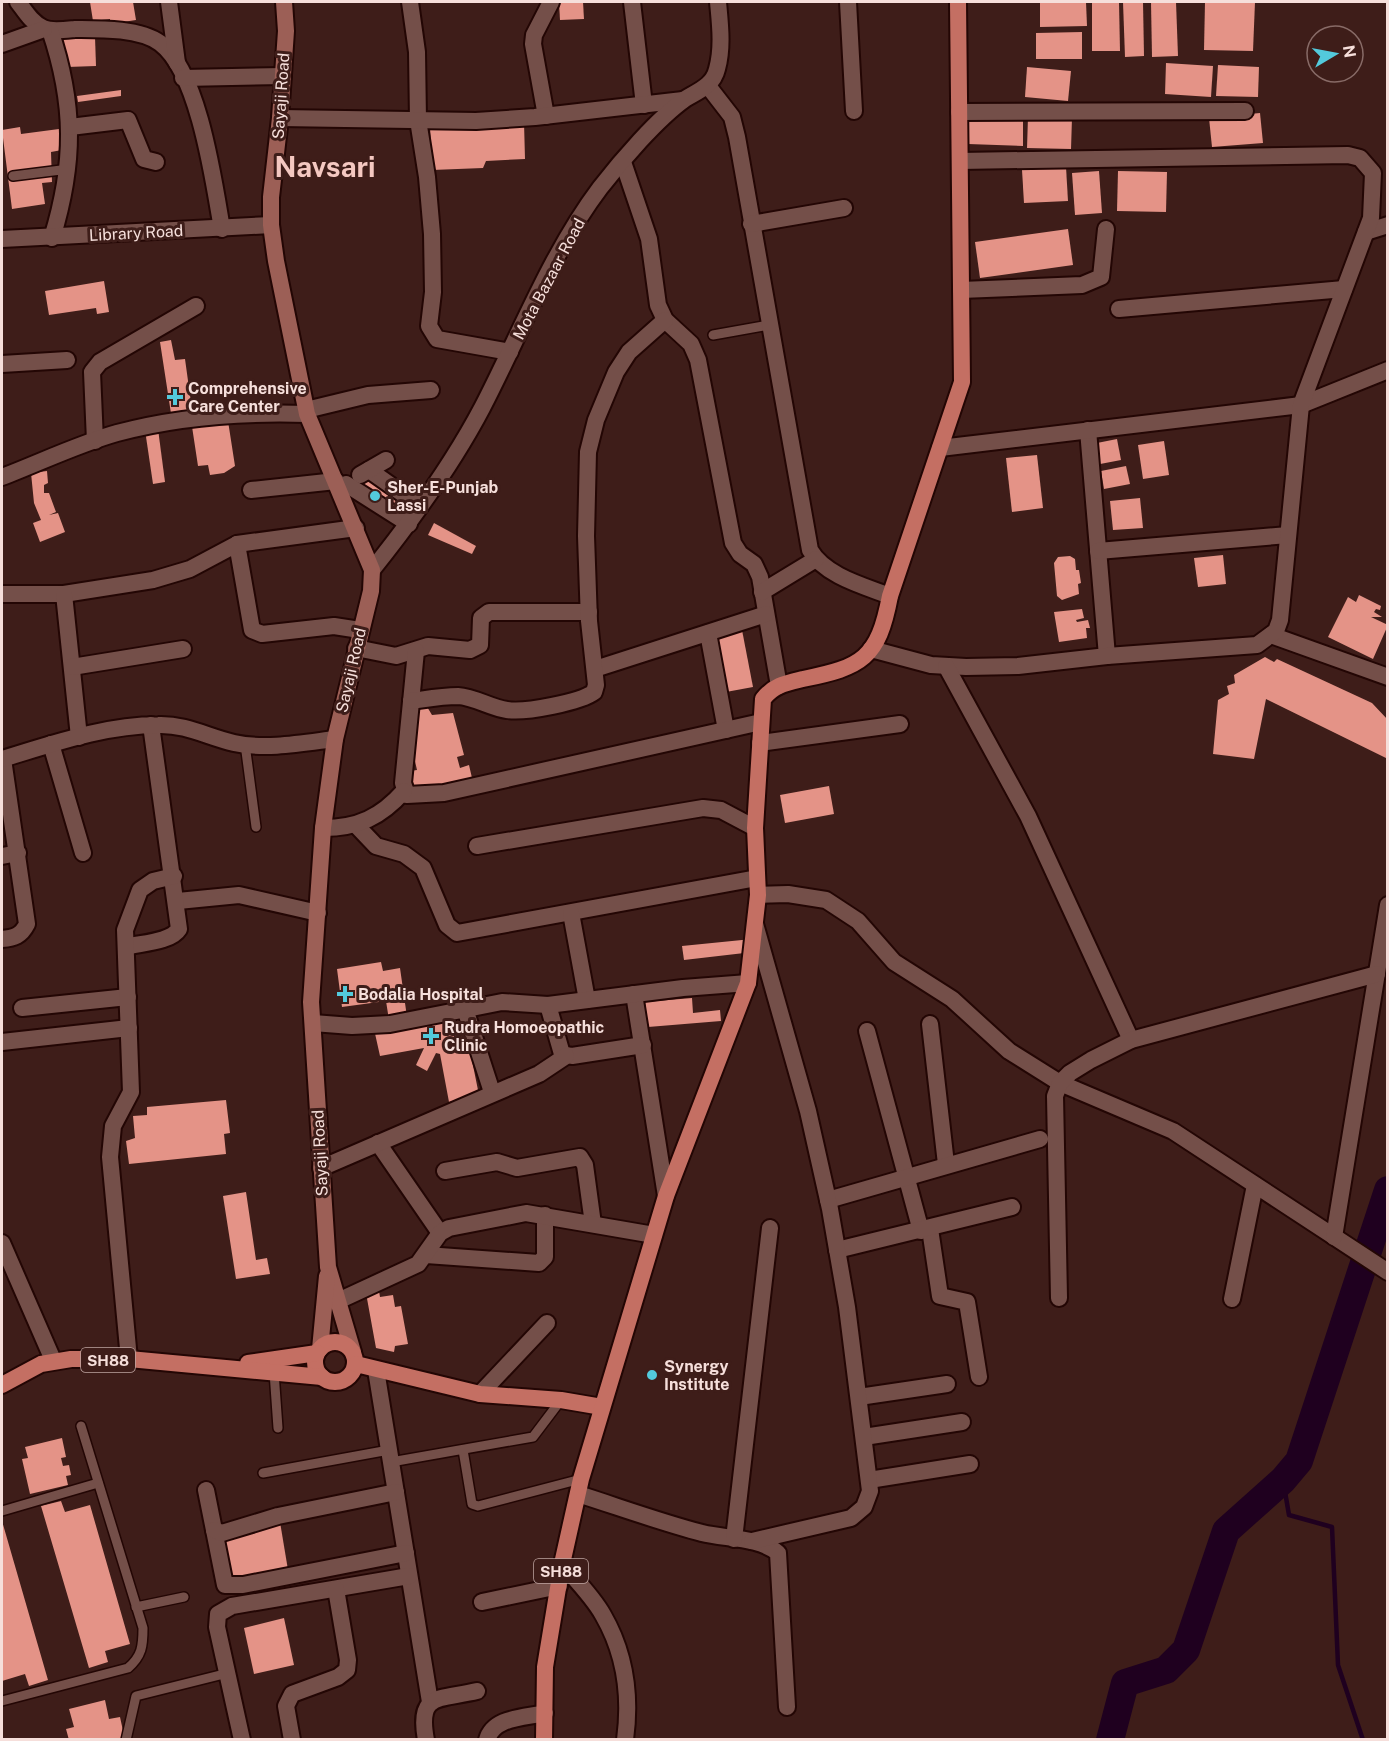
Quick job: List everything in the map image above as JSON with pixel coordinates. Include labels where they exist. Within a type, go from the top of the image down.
[{"type":"main road","name":"Sayaji Road","points":[[284,2],[286,31],[280,118],[271,197],[271,225],[296,366],[307,412],[340,484],[372,570],[371,591],[335,739],[323,828],[311,1002],[328,1267],[354,1358]]},
{"type":"main road","points":[[319,1351],[331,1342],[344,1344],[354,1358],[376,1370],[480,1394],[561,1400],[602,1407],[666,1196],[712,1083],[748,982],[757,887],[755,828],[763,699],[772,688],[856,665],[871,649],[885,624],[890,596],[962,382],[958,2]]},
{"type":"main road","points":[[328,1267],[319,1351],[315,1362],[322,1377],[332,1382],[343,1381],[352,1375],[354,1358]]},
{"type":"main road","name":"SH88","points":[[221,1367],[319,1351]]},
{"type":"main road","name":"SH88","points":[[2,1385],[53,1360],[129,1359],[322,1377]]},
{"type":"main road","name":"SH88","points":[[544,1740],[545,1667],[562,1564],[579,1486],[602,1407]]},
{"type":"street","points":[[18,2],[31,20],[47,30],[62,64],[70,127],[69,169],[52,238]]},
{"type":"street","points":[[169,2],[180,71],[207,139],[222,229]]},
{"type":"street","points":[[410,2],[417,52],[418,120],[432,234],[433,292],[429,326],[437,339],[510,352]]},
{"type":"street","points":[[546,116],[533,44],[534,35],[551,2]]},
{"type":"street","points":[[632,2],[644,105]]},
{"type":"street","points":[[718,2],[721,40],[717,71],[708,86],[732,117],[810,550],[816,559],[848,579],[890,596]]},
{"type":"street","points":[[848,2],[854,111]]},
{"type":"street","points":[[2,44],[47,30],[89,29],[138,34],[160,43],[180,71]]},
{"type":"street","points":[[180,71],[283,76]]},
{"type":"street","name":"Mota Bazaar Road","points":[[372,570],[409,524],[480,411],[574,227],[600,188],[683,100],[708,86]]},
{"type":"street","points":[[280,118],[476,121],[546,116],[683,100]]},
{"type":"street","points":[[960,112],[1245,111]]},
{"type":"street","points":[[70,127],[128,120],[141,155],[144,159],[156,162]]},
{"type":"street","points":[[871,649],[946,666],[1018,666],[1107,656],[1257,645],[1276,631],[1280,620],[1301,405],[1371,218],[1373,173],[1360,158],[1348,155],[960,161]]},
{"type":"street","points":[[623,162],[650,239],[658,306],[664,320],[691,344],[698,360],[733,543],[740,554],[754,564],[762,592],[779,686]]},
{"type":"street","points":[[751,224],[844,208]]},
{"type":"street","name":"Library Road","points":[[2,239],[271,225]]},
{"type":"street","points":[[1366,231],[1388,225]]},
{"type":"street","points":[[961,290],[1082,285],[1095,282],[1101,277],[1106,229]]},
{"type":"street","points":[[1119,309],[1344,289]]},
{"type":"street","points":[[95,441],[92,372],[100,363],[196,306]]},
{"type":"street","points":[[411,701],[458,696],[484,701],[507,710],[524,709],[589,696],[596,685],[589,612],[585,484],[588,452],[596,420],[616,372],[629,352],[664,320]]},
{"type":"street","points":[[2,364],[67,360]]},
{"type":"street","points":[[940,448],[1301,405],[1388,370]]},
{"type":"street","points":[[2,477],[116,434],[202,416],[307,412],[368,395],[431,390]]},
{"type":"street","points":[[1088,430],[1107,656]]},
{"type":"street","points":[[251,490],[340,484],[386,460]]},
{"type":"street","points":[[369,470],[420,506]]},
{"type":"street","points":[[340,484],[409,524]]},
{"type":"street","points":[[2,594],[64,594],[153,580],[177,574],[237,544],[356,528]]},
{"type":"street","points":[[1098,551],[1288,535]]},
{"type":"street","points":[[237,544],[252,630],[261,634],[334,626],[360,630]]},
{"type":"street","points":[[762,592],[816,559]]},
{"type":"street","points":[[64,594],[79,738]]},
{"type":"street","points":[[356,648],[396,656],[435,645],[477,648],[481,641],[481,618],[489,612],[589,612]]},
{"type":"street","points":[[595,669],[766,614]]},
{"type":"street","points":[[708,633],[726,730]]},
{"type":"street","points":[[1271,635],[1388,677]]},
{"type":"street","points":[[72,667],[183,649]]},
{"type":"street","points":[[323,828],[356,825],[377,816],[404,791],[417,651]]},
{"type":"street","points":[[946,666],[1028,816],[1131,1040]]},
{"type":"street","points":[[404,791],[407,795],[416,796],[444,793],[761,722]]},
{"type":"street","points":[[760,743],[900,724]]},
{"type":"street","points":[[2,939],[13,938],[23,933],[27,924],[10,854],[2,759],[51,744],[123,727],[151,725],[189,727],[245,744],[297,743],[335,739]]},
{"type":"street","points":[[126,947],[176,934],[179,929],[178,901],[151,725]]},
{"type":"street","points":[[51,744],[83,853]]},
{"type":"street","points":[[477,846],[703,808],[721,810],[755,828]]},
{"type":"street","points":[[356,825],[376,846],[404,854],[423,868],[452,931],[467,933],[571,913],[757,887],[826,900],[858,921],[894,962],[952,999],[1009,1051],[1060,1083],[1173,1131],[1385,1270]]},
{"type":"street","points":[[129,1359],[110,1157],[113,1126],[130,1092],[125,930],[140,890],[153,881],[174,876]]},
{"type":"street","points":[[178,901],[239,895],[318,913]]},
{"type":"street","points":[[1341,1241],[1388,905]]},
{"type":"street","points":[[571,913],[587,1000]]},
{"type":"street","points":[[752,1542],[851,1518],[869,1499],[869,1480],[859,1397],[828,1200],[808,1111],[755,924]]},
{"type":"street","points":[[1059,1298],[1055,1096],[1060,1083],[1091,1060],[1131,1040],[1377,974]]},
{"type":"street","points":[[313,1023],[352,1026],[390,1024],[428,1019],[502,1002],[548,1005],[748,982]]},
{"type":"street","points":[[634,994],[666,1196]]},
{"type":"street","points":[[22,1008],[128,997]]},
{"type":"street","points":[[548,1005],[559,1049],[566,1056]]},
{"type":"street","points":[[465,1009],[492,1092]]},
{"type":"street","points":[[930,1024],[946,1164]]},
{"type":"street","points":[[2,1041],[129,1028]]},
{"type":"street","points":[[867,1031],[906,1177],[925,1230],[940,1296],[967,1302],[979,1377]]},
{"type":"street","points":[[321,1168],[538,1074],[566,1056],[643,1044]]},
{"type":"street","points":[[828,1200],[946,1164],[1040,1139]]},
{"type":"street","points":[[378,1143],[440,1233]]},
{"type":"street","points":[[445,1171],[497,1162],[518,1168],[580,1157],[585,1165],[592,1224]]},
{"type":"street","points":[[1232,1299],[1255,1185]]},
{"type":"street","points":[[837,1250],[1012,1207]]},
{"type":"street","points":[[338,1301],[406,1271],[426,1255],[440,1233],[449,1228],[526,1214],[545,1215],[654,1235]]},
{"type":"street","points":[[426,1255],[539,1263],[545,1257],[545,1215]]},
{"type":"street","points":[[734,1539],[770,1228]]},
{"type":"street","points":[[2,1243],[53,1360]]},
{"type":"street","points":[[480,1394],[547,1323]]},
{"type":"street","points":[[376,1370],[430,1702]]},
{"type":"street","points":[[859,1397],[947,1383]]},
{"type":"street","points":[[864,1437],[962,1422]]},
{"type":"street","points":[[869,1480],[969,1464]]},
{"type":"street","points":[[579,1486],[702,1533],[752,1542],[771,1547],[778,1553],[787,1707]]},
{"type":"street","points":[[206,1490],[225,1585],[231,1587],[406,1553]]},
{"type":"street","points":[[214,1530],[222,1533],[278,1516],[396,1492]]},
{"type":"street","points":[[562,1564],[602,1613],[615,1639],[627,1688],[624,1740]]},
{"type":"street","points":[[242,1740],[218,1627],[218,1614],[224,1609],[410,1575]]},
{"type":"street","points":[[482,1602],[559,1586]]},
{"type":"street","points":[[292,1740],[286,1706],[292,1694],[338,1677],[347,1670],[348,1660],[336,1589]]},
{"type":"street","points":[[426,1740],[422,1719],[423,1709],[430,1702],[477,1690]]},
{"type":"street","points":[[487,1740],[490,1730],[496,1724],[544,1713]]},
{"type":"lane","points":[[13,176],[69,169]]},
{"type":"lane","points":[[713,335],[769,325]]},
{"type":"lane","points":[[245,744],[256,826]]},
{"type":"lane","points":[[273,1372],[278,1428]]},
{"type":"lane","points":[[262,1473],[390,1456],[463,1450],[533,1437],[561,1400]]},
{"type":"lane","points":[[2,1701],[128,1668],[138,1659],[143,1647],[143,1628],[81,1426]]},
{"type":"lane","points":[[463,1450],[472,1504],[478,1506],[579,1486]]},
{"type":"lane","points":[[2,1511],[99,1483]]},
{"type":"lane","points":[[136,1607],[184,1597]]},
{"type":"lane","points":[[126,1740],[136,1696],[228,1674]]},
{"type":"building","points":[[90,2],[133,2],[136,20],[110,24],[110,19],[93,21]]},
{"type":"building","points":[[559,2],[583,2],[584,19],[560,20]]},
{"type":"building","points":[[1040,2],[1086,2],[1087,26],[1040,27]]},
{"type":"building","points":[[1092,2],[1119,2],[1120,51],[1092,51]]},
{"type":"building","points":[[1123,2],[1143,2],[1144,56],[1125,57]]},
{"type":"building","points":[[1151,2],[1176,2],[1178,56],[1152,57]]},
{"type":"building","points":[[1205,2],[1255,2],[1253,51],[1204,50]]},
{"type":"building","points":[[1082,32],[1082,59],[1036,59],[1036,33]]},
{"type":"building","points":[[95,37],[96,66],[67,67],[62,38]]},
{"type":"building","points":[[1166,63],[1213,66],[1211,97],[1165,94]]},
{"type":"building","points":[[1218,65],[1259,67],[1258,97],[1216,96]]},
{"type":"building","points":[[1027,67],[1071,71],[1068,101],[1025,97]]},
{"type":"building","points":[[121,90],[121,96],[78,102],[77,96]]},
{"type":"building","points":[[1260,113],[1263,143],[1212,147],[1209,118]]},
{"type":"building","points":[[1028,117],[1072,118],[1071,149],[1027,148]]},
{"type":"building","points":[[969,118],[1023,120],[1023,146],[968,144]]},
{"type":"building","points":[[524,122],[525,159],[486,161],[483,168],[432,170],[430,126]]},
{"type":"building","points":[[20,127],[21,134],[59,129],[62,150],[51,152],[52,182],[42,183],[45,204],[12,209],[2,130]]},
{"type":"building","points":[[1066,167],[1068,201],[1024,203],[1022,170]]},
{"type":"building","points":[[1099,171],[1102,213],[1075,215],[1072,173]]},
{"type":"building","points":[[1118,171],[1167,172],[1166,212],[1117,211]]},
{"type":"building","points":[[1068,229],[1073,265],[980,278],[975,242]]},
{"type":"building","points":[[104,281],[109,312],[97,314],[96,308],[49,315],[45,291]]},
{"type":"building","points":[[171,340],[175,360],[185,359],[193,417],[172,420],[160,342]]},
{"type":"building","points":[[191,420],[228,421],[235,466],[224,473],[210,475],[208,465],[198,466]]},
{"type":"building","points":[[158,429],[165,482],[153,484],[145,430]]},
{"type":"building","points":[[1117,439],[1121,460],[1095,465],[1092,444]]},
{"type":"building","points":[[1164,441],[1169,475],[1143,479],[1138,445]]},
{"type":"building","points":[[1037,455],[1043,508],[1012,512],[1006,458]]},
{"type":"building","points":[[1126,466],[1130,484],[1104,489],[1101,471]]},
{"type":"building","points":[[47,471],[48,483],[44,485],[44,493],[49,493],[56,512],[49,515],[58,513],[65,532],[40,542],[33,523],[41,520],[34,503],[31,473]]},
{"type":"building","points":[[367,475],[410,503],[402,516],[359,489]]},
{"type":"building","points":[[1140,498],[1143,528],[1113,530],[1110,501]]},
{"type":"building","points":[[434,523],[476,546],[472,554],[428,535]]},
{"type":"building","points":[[1223,555],[1226,584],[1198,587],[1194,558]]},
{"type":"building","points":[[1070,556],[1075,559],[1076,570],[1079,570],[1081,583],[1078,584],[1079,594],[1062,600],[1057,596],[1054,563],[1058,557]]},
{"type":"building","points":[[1359,595],[1381,606],[1380,610],[1376,609],[1374,612],[1382,617],[1371,617],[1388,625],[1373,659],[1328,637],[1348,597],[1356,602]]},
{"type":"building","points":[[1082,609],[1084,618],[1076,620],[1077,622],[1088,620],[1090,628],[1086,628],[1087,638],[1059,642],[1054,612]]},
{"type":"building","points":[[742,630],[753,687],[726,692],[715,635]]},
{"type":"building","points":[[1265,657],[1274,662],[1277,659],[1372,703],[1388,720],[1388,759],[1266,699],[1254,759],[1213,754],[1218,700],[1229,694],[1227,686],[1235,683],[1234,675]]},
{"type":"building","points":[[426,705],[432,715],[453,713],[464,755],[457,757],[460,768],[469,765],[472,778],[416,793],[410,771],[417,770],[412,748],[416,747],[411,728],[411,709]]},
{"type":"building","points":[[829,786],[834,814],[785,823],[780,795]]},
{"type":"building","points":[[752,939],[753,952],[684,960],[682,946]]},
{"type":"building","points":[[381,962],[383,971],[400,968],[407,1017],[389,1020],[386,1001],[342,1007],[337,969]]},
{"type":"building","points":[[692,998],[693,1013],[720,1010],[721,1021],[648,1027],[645,1002]]},
{"type":"building","points":[[463,1016],[479,1095],[449,1102],[440,1054],[436,1053],[427,1071],[416,1065],[424,1048],[380,1056],[374,1029]]},
{"type":"building","points":[[226,1100],[230,1133],[224,1134],[226,1154],[129,1164],[126,1141],[135,1138],[133,1116],[147,1115],[147,1107]]},
{"type":"building","points":[[246,1192],[256,1260],[267,1258],[270,1274],[236,1279],[223,1196]]},
{"type":"building","points":[[379,1291],[380,1297],[393,1295],[395,1307],[401,1306],[408,1344],[395,1346],[394,1352],[376,1348],[366,1293]]},
{"type":"building","points":[[62,1438],[66,1457],[61,1458],[63,1466],[69,1465],[71,1475],[66,1476],[68,1485],[30,1494],[22,1459],[28,1458],[25,1447]]},
{"type":"building","points":[[61,1501],[65,1512],[90,1505],[130,1644],[105,1651],[108,1662],[89,1668],[41,1506]]},
{"type":"building","points":[[2,1521],[48,1680],[29,1686],[25,1674],[2,1681]]},
{"type":"building","points":[[280,1522],[289,1576],[231,1586],[222,1533]]},
{"type":"building","points":[[284,1618],[294,1665],[254,1674],[244,1628]]},
{"type":"building","points":[[105,1700],[109,1719],[120,1717],[125,1740],[69,1740],[66,1729],[74,1727],[69,1709]]},
{"type":"waterway","points":[[1110,1740],[1125,1683],[1166,1670],[1186,1650],[1226,1531],[1283,1480],[1299,1461],[1388,1190]]},
{"type":"waterway","points":[[1283,1480],[1289,1515],[1332,1527],[1338,1665],[1363,1740]]},
{"type":"place","name":"Comprehensive Care Center","points":[[175,397]]},
{"type":"place","name":"Sher-E-Punjab Lassi","points":[[375,496]]},
{"type":"place","name":"Bodalia Hospital","points":[[345,994]]},
{"type":"place","name":"Rudra Homoeopathic Clinic","points":[[431,1036]]},
{"type":"place","name":"Synergy Institute","points":[[652,1375]]},
{"type":"district","name":"Navsari","points":[[325,166]]}]
